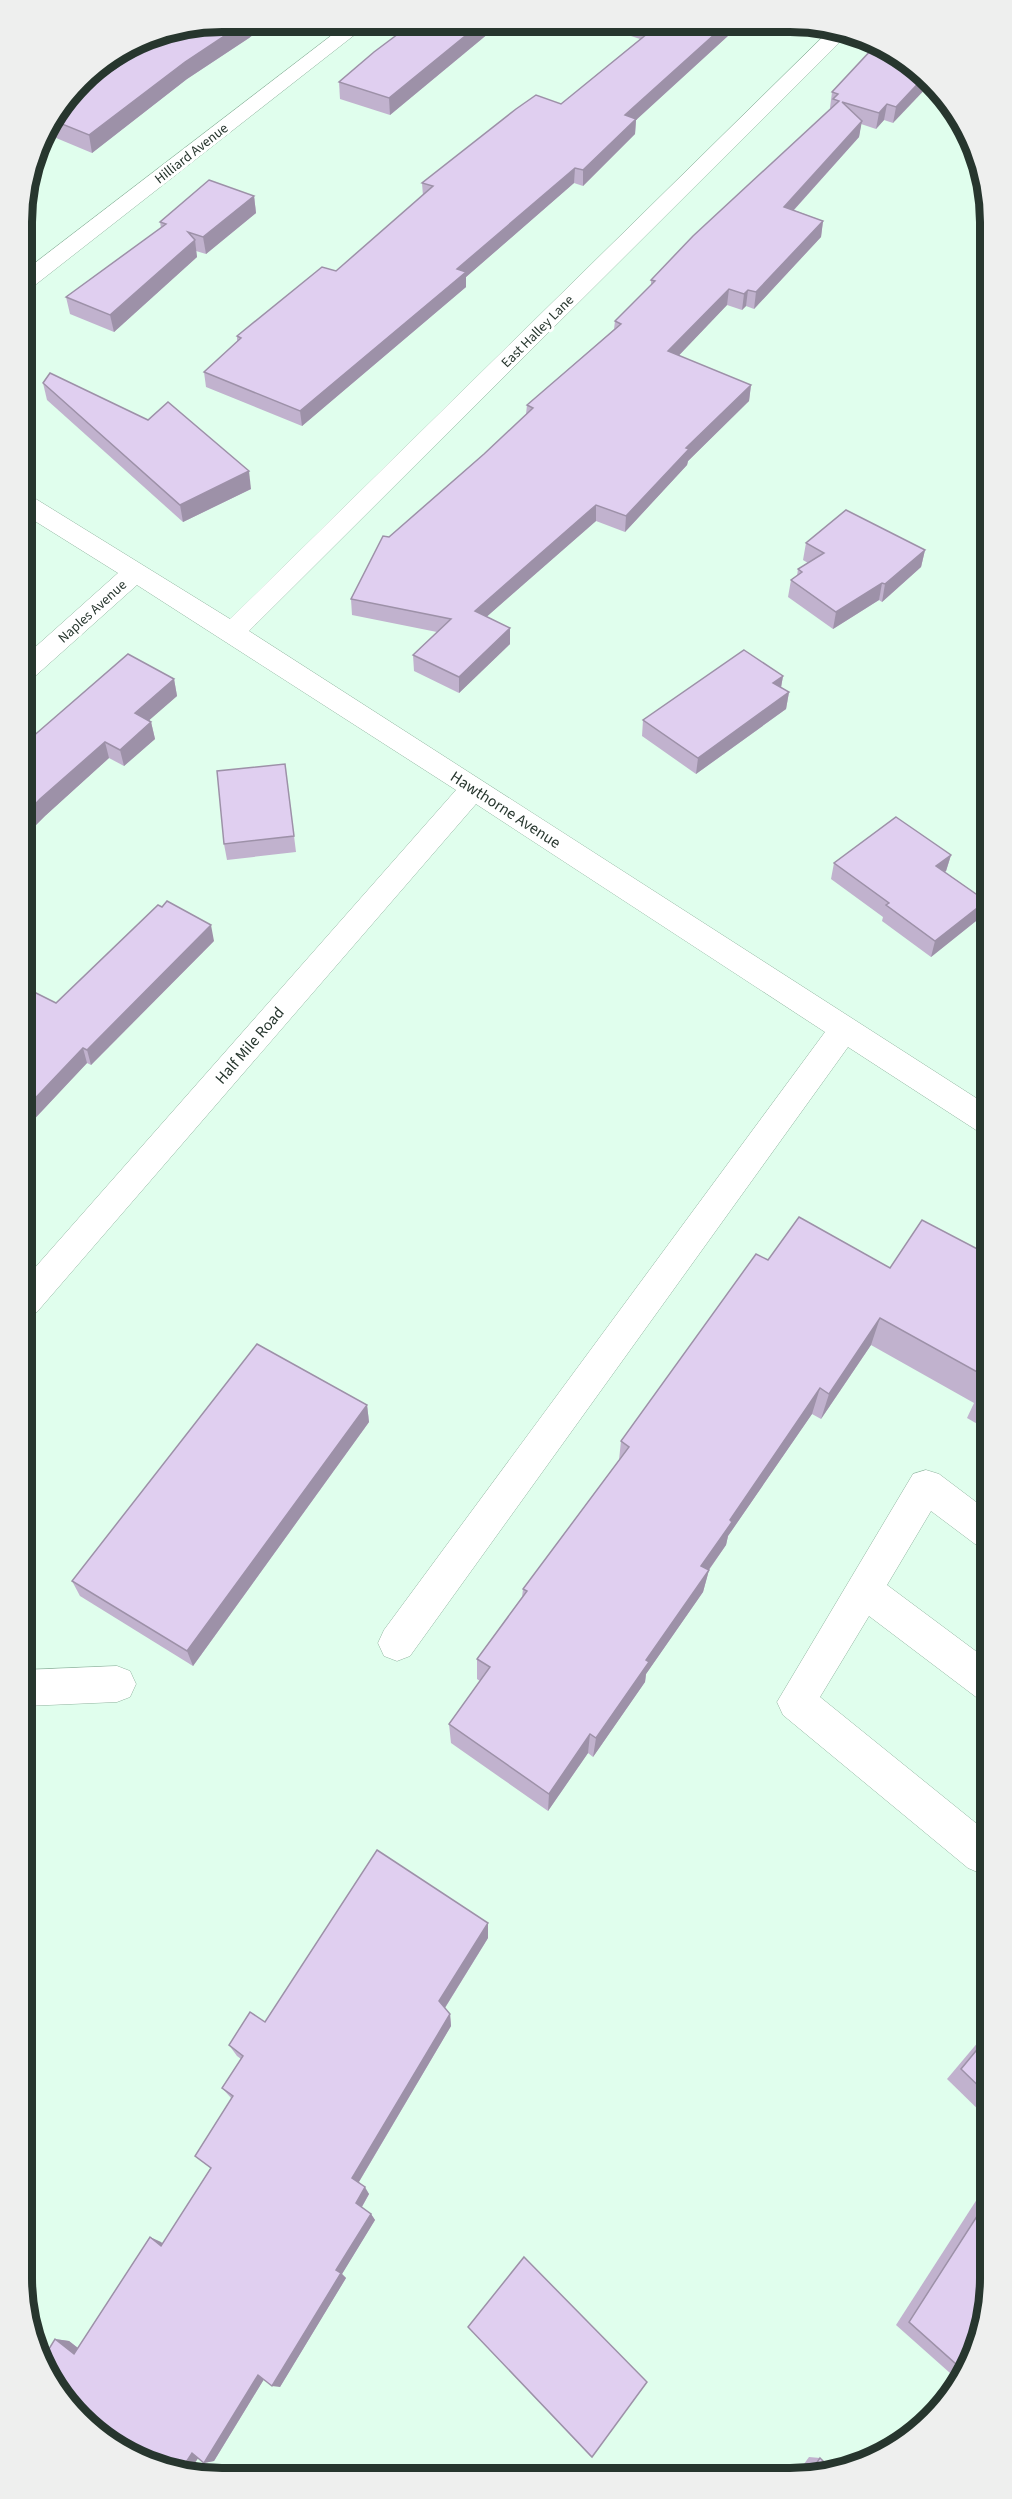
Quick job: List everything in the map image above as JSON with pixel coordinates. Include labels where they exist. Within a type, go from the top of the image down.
[{"type":"street","name":"Hilliard Avenue","points":[[32,276],[348,32]]},
{"type":"street","name":"East Halley Lane","points":[[232,632],[834,37]]},
{"type":"street","name":"Hawthorne Avenue","points":[[32,508],[232,632],[980,1115]]},
{"type":"street","name":"Naples Avenue","points":[[32,665],[134,573]]},
{"type":"street","name":"Half Mile Road","points":[[32,1294],[474,788]]},
{"type":"street","points":[[397,1643],[845,1028]]},
{"type":"street","points":[[980,1526],[926,1486],[796,1702],[980,1852]]},
{"type":"street","points":[[864,1590],[980,1677]]},
{"type":"street","points":[[32,1688],[117,1684]]},
{"type":"building","points":[[230,32],[185,62],[89,135],[59,123],[86,89],[149,46],[184,35]]},
{"type":"building","points":[[401,32],[470,32],[389,98],[339,82]]},
{"type":"building","points":[[649,32],[717,32],[625,115],[636,119],[583,170],[575,168],[457,269],[466,272],[300,411],[204,372],[241,338],[237,336],[322,267],[336,271],[433,186],[422,183],[516,109],[536,95],[561,104]]},
{"type":"building","points":[[872,50],[896,63],[919,82],[896,107],[887,104],[879,113],[842,102],[862,121],[784,207],[823,221],[756,292],[748,290],[744,294],[729,289],[668,351],[751,385],[686,448],[689,449],[626,516],[596,505],[475,611],[510,628],[459,677],[413,655],[451,619],[351,599],[383,536],[389,537],[484,454],[533,408],[527,405],[621,324],[615,321],[655,281],[651,280],[693,236],[839,101],[833,99],[838,94],[832,92]]},
{"type":"building","points":[[209,180],[254,196],[203,237],[188,232],[195,240],[110,315],[66,297],[166,224],[160,222]]},
{"type":"building","points":[[50,373],[148,420],[168,402],[249,471],[180,505],[43,383]]},
{"type":"building","points":[[846,510],[925,550],[885,584],[882,583],[836,612],[791,580],[802,572],[798,569],[824,553],[806,543]]},
{"type":"building","points":[[744,650],[783,676],[773,683],[789,692],[698,758],[643,720]]},
{"type":"building","points":[[128,654],[174,679],[135,713],[151,722],[120,750],[105,742],[32,807],[32,737]]},
{"type":"building","points":[[285,764],[294,836],[224,844],[217,771]]},
{"type":"building","points":[[896,817],[951,855],[936,866],[980,897],[980,906],[935,941],[886,905],[889,903],[834,863]]},
{"type":"building","points":[[167,901],[211,925],[87,1050],[83,1048],[32,1102],[32,991],[56,1003],[158,905],[162,907]]},
{"type":"building","points":[[799,1217],[890,1268],[922,1220],[980,1250],[980,1374],[880,1318],[829,1394],[820,1388],[701,1566],[709,1570],[646,1660],[649,1662],[596,1738],[590,1734],[549,1794],[449,1724],[490,1667],[477,1659],[527,1591],[523,1589],[629,1447],[621,1441],[756,1254],[768,1260]]},
{"type":"building","points":[[257,1344],[367,1405],[187,1651],[72,1581]]},
{"type":"building","points":[[377,1850],[488,1923],[439,2001],[450,2014],[352,2178],[365,2187],[356,2203],[371,2214],[336,2270],[341,2273],[272,2386],[258,2375],[204,2463],[192,2453],[184,2464],[137,2448],[116,2436],[96,2420],[71,2393],[57,2373],[47,2352],[55,2339],[74,2354],[150,2237],[161,2246],[211,2168],[195,2156],[233,2096],[222,2088],[243,2056],[229,2045],[250,2012],[265,2022]]},
{"type":"building","points":[[980,2046],[980,2087],[961,2069]]},
{"type":"building","points":[[980,2212],[980,2290],[977,2315],[958,2366],[909,2322]]},
{"type":"building","points":[[524,2257],[647,2382],[592,2457],[468,2327]]},
{"type":"building","points":[[820,2458],[826,2464],[815,2466]]}]
